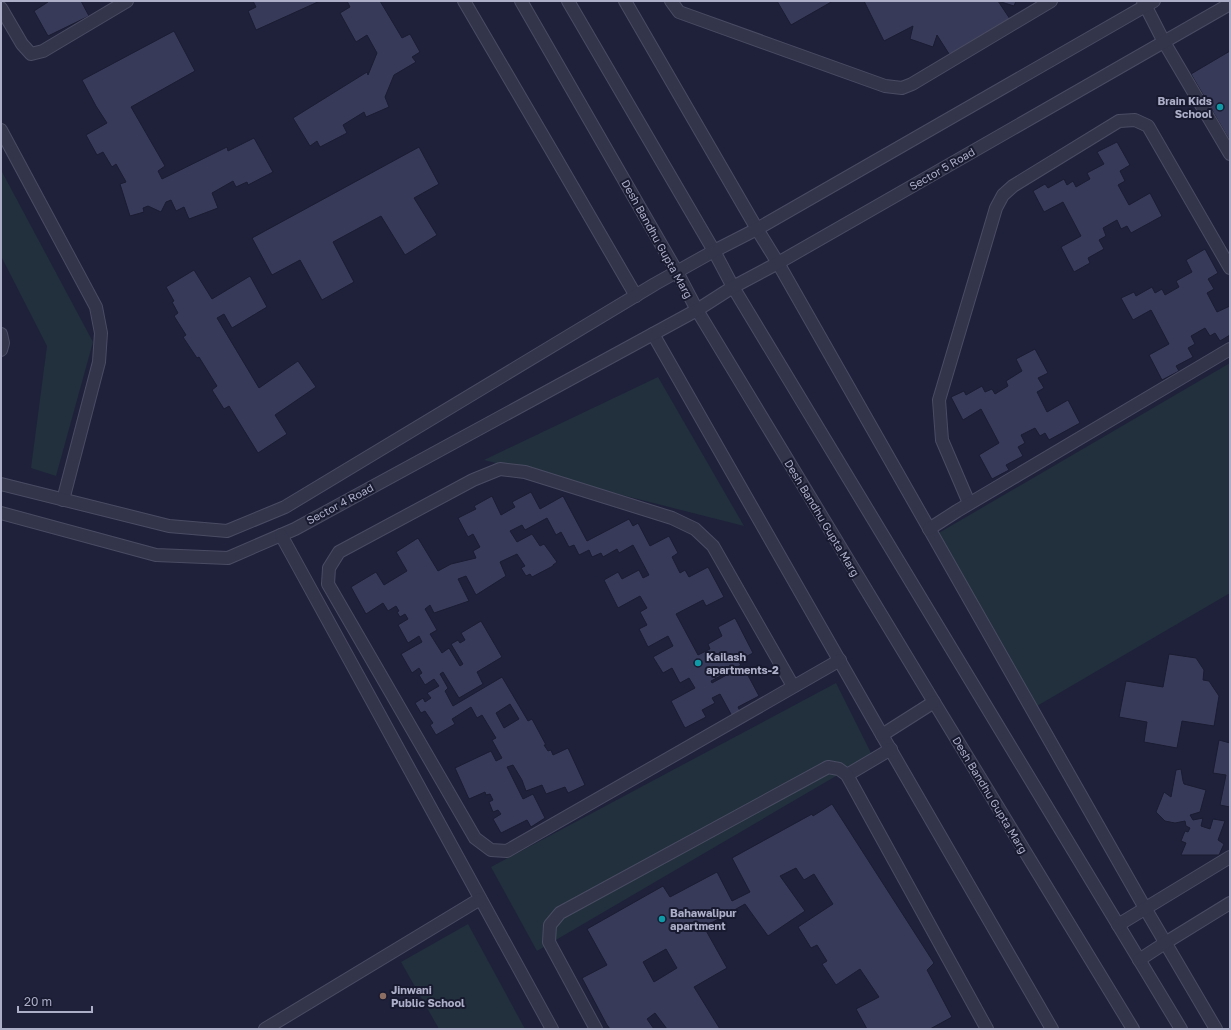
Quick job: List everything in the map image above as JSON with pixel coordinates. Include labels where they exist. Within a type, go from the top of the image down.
[{"type":"street","points":[[1,8],[22,44],[31,54],[43,51],[127,1]]},
{"type":"street","points":[[464,1],[636,296]]},
{"type":"street","name":"Desh Bandhu Gupta Marg","points":[[521,1],[677,272],[697,310],[1133,1029]]},
{"type":"street","points":[[568,1],[714,251],[733,287],[1181,1029]]},
{"type":"street","points":[[625,1],[778,263],[1165,943],[1216,1029]]},
{"type":"street","points":[[671,1],[679,12],[885,86],[902,88],[912,84],[1051,1]]},
{"type":"street","points":[[1,484],[169,526],[227,531],[285,507],[677,272],[757,229],[1148,3],[1164,42],[1230,154]]},
{"type":"street","name":"Sector 5 Road","points":[[653,334],[1230,4]]},
{"type":"street","points":[[970,503],[942,440],[939,400],[996,208],[1003,195],[1013,186],[1119,121],[1135,120],[1148,126],[1230,268]]},
{"type":"street","points":[[1,130],[96,308],[101,333],[99,362],[63,500]]},
{"type":"street","points":[[1,334],[3,343],[1,350]]},
{"type":"street","points":[[653,334],[1052,1029]]},
{"type":"street","name":"Sector 4 Road","points":[[1,513],[156,555],[228,558],[281,535],[308,521],[653,334]]},
{"type":"street","points":[[929,529],[944,518],[1230,349]]},
{"type":"street","points":[[793,686],[713,546],[695,529],[672,518],[525,472],[500,468],[473,480],[339,552],[329,568],[328,584],[475,838],[491,850],[507,851],[840,660]]},
{"type":"street","points":[[281,535],[552,1029]]},
{"type":"street","points":[[882,735],[934,702]]},
{"type":"street","points":[[847,775],[891,749]]},
{"type":"street","points":[[596,1029],[549,942],[550,925],[560,913],[828,767],[839,769],[847,775],[987,1029]]},
{"type":"street","points":[[1118,925],[1230,857]]},
{"type":"street","points":[[265,1029],[480,899]]},
{"type":"street","points":[[1139,960],[1230,903]]},
{"type":"shaded area","points":[[1,170],[93,342],[56,476],[31,468],[47,346],[1,256]]},
{"type":"shaded area","points":[[1230,363],[1230,593],[1037,706],[937,534]]},
{"type":"shaded area","points":[[658,377],[744,526],[484,460]]},
{"type":"shaded area","points":[[836,683],[872,755],[537,951],[491,867]]},
{"type":"shaded area","points":[[468,924],[525,1029],[439,1029],[401,962]]},
{"type":"building","points":[[48,1],[81,1],[89,16],[48,36],[34,11]]},
{"type":"building","points":[[253,1],[320,1],[256,30],[248,11],[256,7]]},
{"type":"building","points":[[347,1],[380,1],[402,38],[410,34],[420,52],[412,57],[416,62],[394,75],[385,97],[389,107],[366,117],[364,112],[343,125],[347,133],[320,147],[317,141],[310,146],[293,118],[367,72],[368,75],[377,53],[367,35],[356,42],[340,13],[350,7]]},
{"type":"building","points":[[777,1],[833,1],[791,25]]},
{"type":"building","points":[[864,1],[998,1],[1010,19],[951,57],[937,35],[933,47],[910,39],[913,26],[884,41]]},
{"type":"building","points":[[998,1],[1016,1],[1014,6]]},
{"type":"building","points":[[174,31],[195,71],[131,107],[165,166],[158,171],[162,179],[227,147],[228,151],[254,138],[273,172],[248,185],[247,182],[236,187],[233,181],[212,193],[218,208],[189,219],[184,207],[176,211],[171,200],[166,202],[161,212],[148,206],[143,208],[144,212],[130,216],[120,184],[126,182],[125,180],[116,164],[112,167],[103,152],[97,155],[86,135],[107,123],[82,80]]},
{"type":"building","name":"Brain Kids School","points":[[1230,51],[1230,141],[1191,74]]},
{"type":"building","points":[[1117,142],[1130,165],[1120,171],[1125,181],[1118,185],[1129,205],[1150,193],[1162,216],[1131,233],[1127,226],[1121,229],[1117,220],[1103,228],[1106,236],[1099,240],[1104,249],[1088,258],[1090,263],[1074,272],[1061,247],[1081,236],[1063,202],[1044,212],[1033,191],[1045,184],[1048,188],[1064,179],[1067,185],[1073,181],[1076,187],[1090,179],[1087,173],[1104,164],[1097,152]]},
{"type":"building","points":[[419,147],[439,184],[414,198],[437,235],[405,255],[381,216],[333,242],[354,282],[322,300],[300,260],[272,275],[252,238]]},
{"type":"building","points":[[1205,249],[1218,273],[1208,279],[1214,289],[1207,293],[1217,312],[1230,306],[1230,335],[1220,341],[1215,333],[1210,336],[1205,328],[1191,336],[1195,344],[1188,348],[1193,357],[1176,366],[1179,371],[1162,380],[1149,355],[1169,344],[1151,310],[1133,320],[1121,298],[1134,292],[1136,296],[1152,287],[1155,293],[1162,289],[1165,295],[1179,287],[1176,281],[1192,272],[1186,260]]},
{"type":"building","points":[[194,270],[212,299],[250,276],[267,307],[232,328],[224,314],[217,318],[259,388],[298,361],[316,387],[275,415],[287,434],[258,453],[229,406],[224,409],[212,390],[217,386],[199,357],[197,358],[183,337],[186,335],[174,316],[178,313],[172,302],[174,301],[166,287]]},
{"type":"building","points":[[1035,349],[1048,373],[1038,378],[1044,388],[1037,392],[1047,412],[1068,400],[1080,423],[1049,440],[1045,433],[1040,436],[1035,428],[1021,435],[1025,443],[1018,447],[1023,456],[1006,465],[1009,470],[992,479],[979,455],[999,443],[981,409],[963,420],[951,397],[964,391],[966,395],[982,386],[985,392],[992,389],[995,394],[1008,386],[1006,381],[1022,371],[1016,359]]},
{"type":"building","name":"Kailash apartments-2","points":[[531,492],[540,509],[563,496],[587,541],[629,519],[633,526],[638,523],[650,546],[669,536],[678,553],[672,557],[680,573],[685,570],[689,577],[708,567],[724,597],[706,606],[703,600],[676,614],[698,655],[710,649],[708,644],[722,636],[718,627],[735,618],[753,653],[738,661],[741,665],[711,681],[712,683],[743,666],[759,696],[738,707],[740,711],[732,716],[720,694],[712,698],[715,703],[702,710],[706,717],[685,728],[671,701],[695,688],[689,678],[680,683],[672,668],[663,673],[653,657],[673,646],[668,636],[648,647],[639,629],[647,625],[640,612],[647,608],[640,596],[618,608],[604,580],[618,572],[622,579],[639,570],[643,578],[649,575],[633,545],[619,553],[617,549],[603,557],[601,553],[592,557],[589,550],[579,555],[574,545],[569,547],[561,532],[556,535],[547,518],[525,530],[522,525],[510,531],[517,542],[532,534],[540,546],[544,544],[557,562],[553,566],[532,577],[530,574],[526,576],[521,568],[525,566],[517,554],[500,562],[506,576],[476,595],[466,576],[458,579],[469,601],[434,613],[430,605],[425,609],[437,630],[430,634],[442,653],[449,648],[460,666],[463,664],[451,644],[458,640],[460,643],[465,640],[461,633],[481,621],[502,657],[477,672],[483,684],[459,698],[443,672],[440,674],[448,688],[445,691],[453,706],[502,677],[528,721],[532,719],[548,751],[551,750],[553,755],[568,748],[585,785],[568,793],[565,787],[546,794],[542,785],[526,791],[522,780],[513,765],[507,767],[523,799],[533,794],[545,818],[531,827],[527,820],[501,833],[493,819],[501,814],[498,810],[493,812],[489,802],[493,800],[490,794],[486,795],[485,792],[469,799],[455,768],[491,751],[496,761],[502,758],[492,740],[496,738],[482,715],[477,718],[471,707],[452,719],[455,724],[436,735],[430,725],[433,723],[425,711],[421,713],[415,703],[423,698],[425,702],[431,698],[427,693],[439,686],[434,679],[425,685],[419,675],[422,673],[419,668],[412,673],[401,654],[422,642],[419,636],[408,643],[398,625],[408,619],[405,614],[400,617],[396,606],[388,611],[383,603],[366,614],[351,587],[376,572],[384,585],[407,571],[396,552],[418,538],[438,571],[451,564],[476,558],[473,551],[480,547],[473,534],[468,537],[458,518],[476,509],[474,506],[492,496],[501,515],[515,507],[512,502]],"holes":[[[510,704],[519,719],[504,728],[496,713]]]},
{"type":"building","points":[[1169,654],[1196,658],[1204,670],[1203,680],[1209,681],[1219,696],[1214,726],[1182,721],[1177,748],[1144,742],[1147,722],[1119,717],[1126,681],[1163,687]]},
{"type":"building","points":[[1219,740],[1230,743],[1230,807],[1220,805],[1226,775],[1213,773]]},
{"type":"building","points":[[1181,769],[1184,784],[1206,790],[1200,812],[1190,815],[1193,820],[1203,818],[1201,826],[1210,829],[1213,819],[1225,821],[1218,840],[1224,844],[1219,855],[1181,855],[1186,843],[1181,841],[1185,831],[1188,832],[1190,828],[1186,826],[1185,821],[1175,823],[1165,821],[1156,812],[1164,792],[1171,797],[1176,770]]},
{"type":"building","name":"Bahawalipur apartment","points":[[832,804],[934,963],[927,970],[952,1017],[930,1029],[867,1029],[856,1009],[879,997],[860,969],[836,985],[822,964],[827,961],[817,945],[811,948],[798,927],[833,904],[814,874],[804,880],[796,868],[780,876],[805,911],[768,936],[745,904],[704,927],[727,968],[694,987],[720,1029],[667,1029],[655,1013],[647,1019],[654,1029],[610,1029],[582,978],[607,965],[587,929],[663,886],[670,897],[717,872],[732,901],[750,892],[732,858],[812,814],[813,816]],"holes":[[[666,949],[677,968],[654,982],[643,962]]]},
{"type":"place","name":"Brain Kids School","points":[[1220,107]]},
{"type":"place","name":"Kailash apartments-2","points":[[698,663]]},
{"type":"place","name":"Bahawalipur apartment","points":[[662,919]]},
{"type":"place","name":"Jinwani Public School","points":[[383,996]]}]
